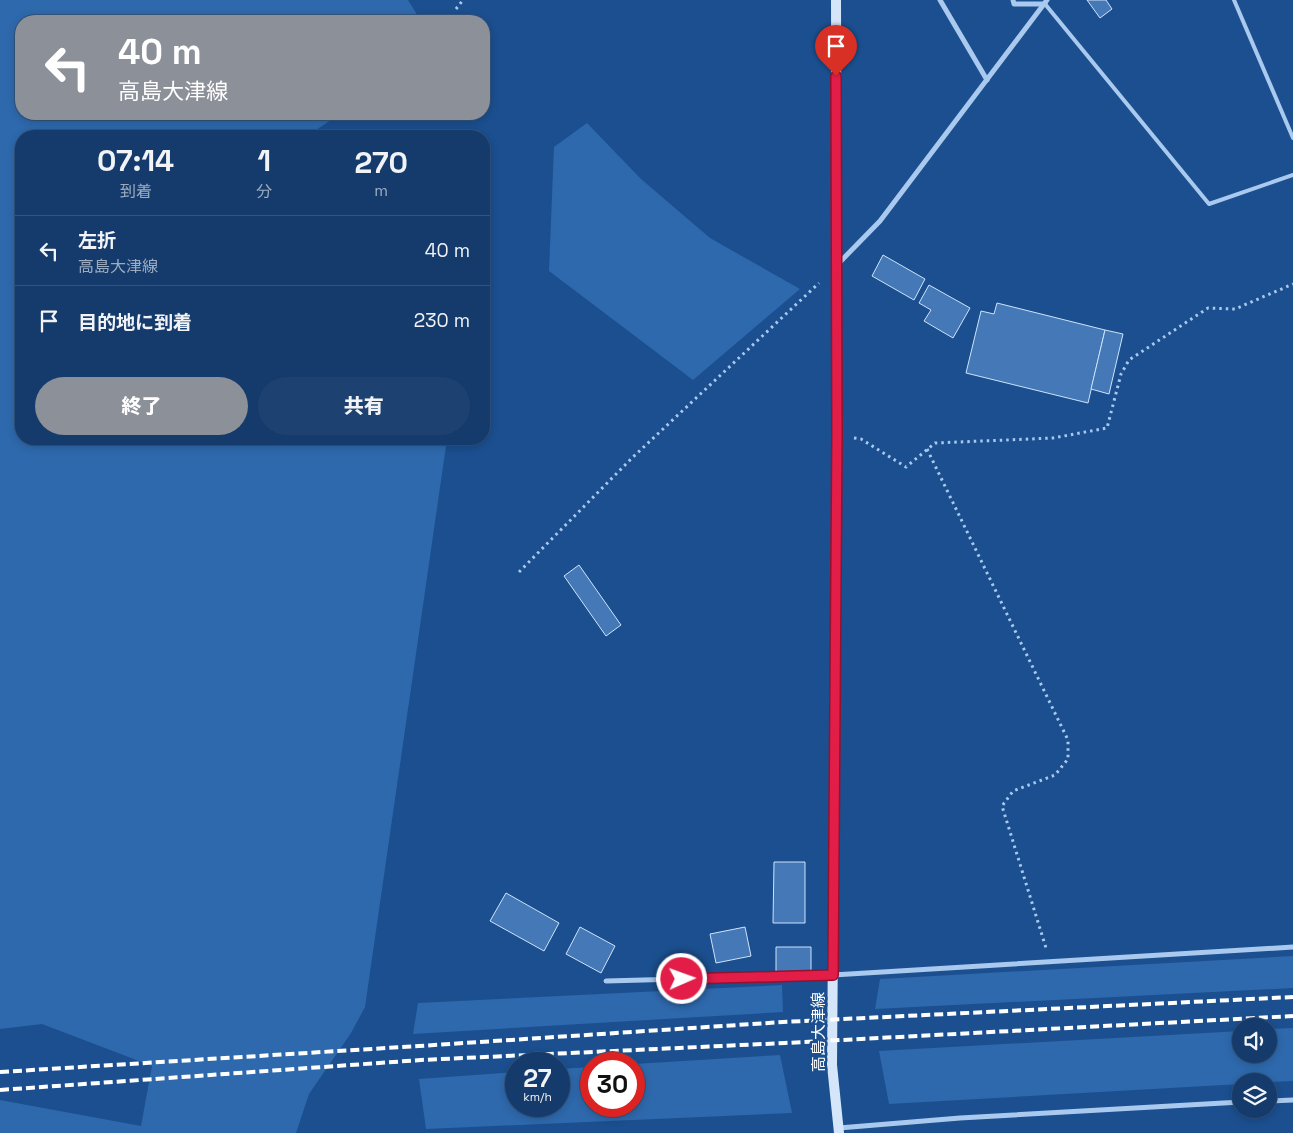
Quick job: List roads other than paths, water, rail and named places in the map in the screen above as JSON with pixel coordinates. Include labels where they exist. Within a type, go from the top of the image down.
[{"type":"main road","name":"高島大津線","points":[[836,0],[837,435],[832,1065],[839,1130]]},
{"type":"street","points":[[940,0],[987,80]]},
{"type":"street","points":[[1013,0],[1014,4],[1046,2]]},
{"type":"street","points":[[836,266],[880,221],[1046,2]]},
{"type":"street","points":[[606,981],[833,975],[1293,947]]},
{"type":"street","points":[[1277,1101],[1293,1100]]},
{"type":"street","points":[[839,1130],[960,1118],[1232,1103]]},
{"type":"lane","points":[[1234,0],[1293,138]]},
{"type":"lane","points":[[1046,2],[1208,204],[1293,175]]},
{"type":"railway","points":[[0,1072],[783,1022],[1293,997]]},
{"type":"railway","points":[[0,1090],[421,1060],[1293,1016]]}]
